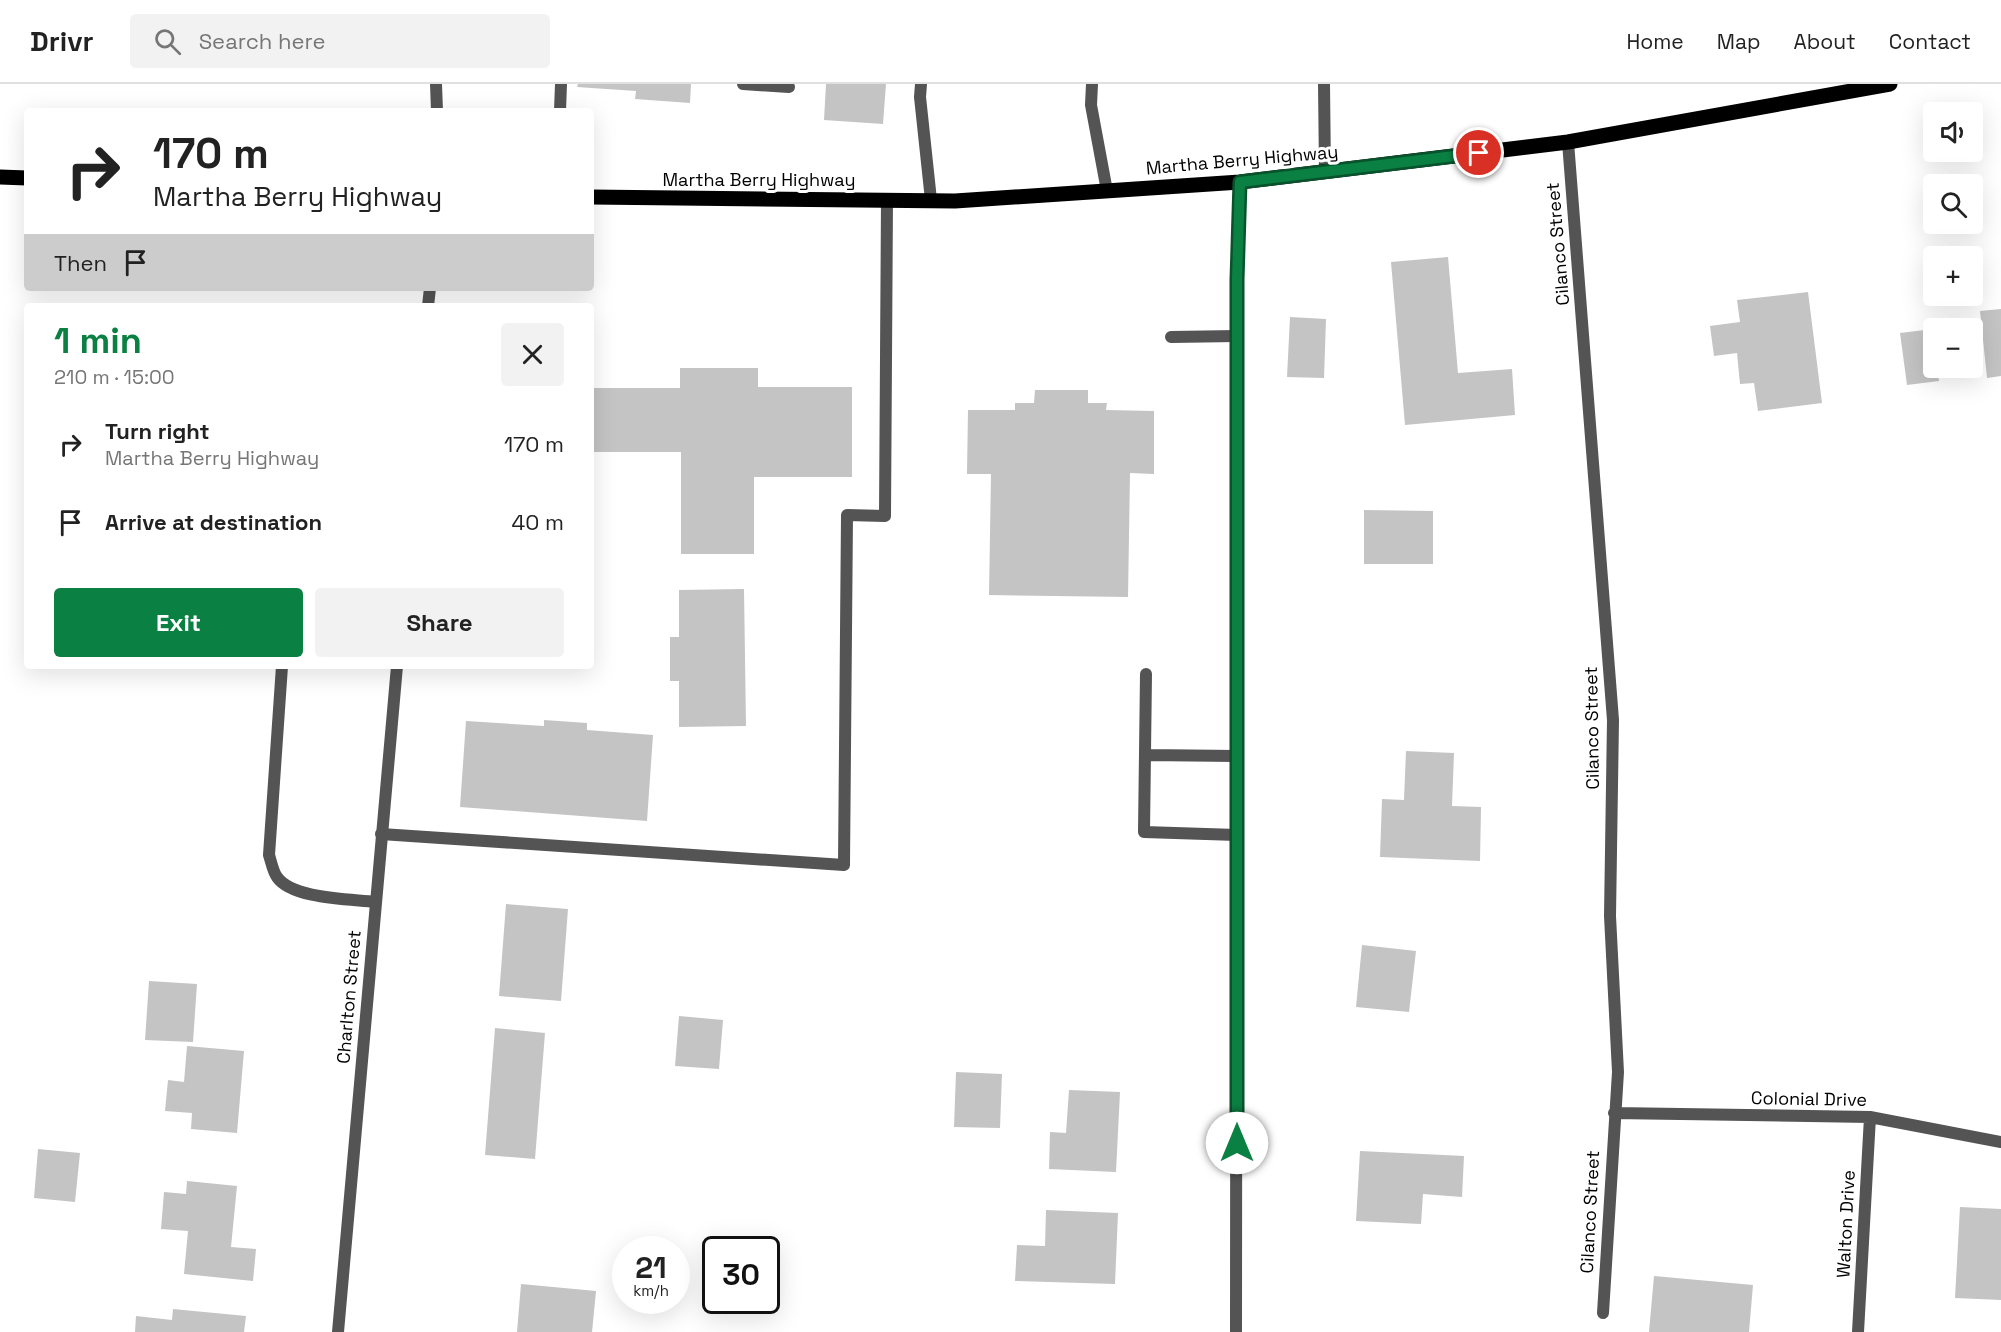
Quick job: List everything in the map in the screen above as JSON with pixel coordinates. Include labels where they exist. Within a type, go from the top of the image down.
[{"type":"main road","name":"Martha Berry Highway","points":[[594,197],[931,200],[1240,182],[1568,142],[1890,84]]},
{"type":"main road","points":[[0,177],[24,178]]},
{"type":"street","points":[[436,84],[437,108]]},
{"type":"street","points":[[560,108],[561,84]]},
{"type":"street","points":[[743,84],[789,87]]},
{"type":"street","points":[[921,84],[920,97],[931,200]]},
{"type":"street","points":[[1092,84],[1091,105],[1107,191]]},
{"type":"street","points":[[1324,84],[1325,172]]},
{"type":"street","name":"Cilanco Street","points":[[1568,142],[1614,720],[1610,916],[1618,1072],[1603,1313]]},
{"type":"street","points":[[1236,1332],[1237,336],[1240,182]]},
{"type":"street","points":[[381,834],[844,865],[847,515],[885,516],[887,200]]},
{"type":"street","points":[[1171,337],[1237,336]]},
{"type":"street","points":[[282,669],[269,855],[276,877],[287,887],[304,892],[375,902]]},
{"type":"street","name":"Charlton Street","points":[[338,1332],[397,669]]},
{"type":"street","points":[[1146,674],[1144,832],[1237,835]]},
{"type":"street","points":[[1145,755],[1237,756]]},
{"type":"street","name":"Colonial Drive","points":[[1614,1113],[1870,1117],[2001,1142]]},
{"type":"street","name":"Walton Drive","points":[[1858,1332],[1870,1117]]},
{"type":"building","points":[[578,84],[691,84],[690,103],[635,99],[636,91],[577,87]]},
{"type":"building","points":[[826,84],[886,84],[883,124],[824,120]]},
{"type":"building","points":[[1448,257],[1458,373],[1512,369],[1515,415],[1405,425],[1391,262]]},
{"type":"building","points":[[1808,292],[1822,403],[1758,411],[1754,383],[1740,384],[1737,353],[1714,356],[1710,326],[1740,322],[1737,300]]},
{"type":"building","points":[[2001,309],[2001,376],[1987,378],[1983,318],[1981,318],[1980,311]]},
{"type":"building","points":[[1290,317],[1326,319],[1324,378],[1287,377]]},
{"type":"building","points":[[1923,330],[1923,378],[1939,378],[1939,381],[1907,385],[1900,333]]},
{"type":"building","points":[[680,368],[758,368],[758,387],[852,387],[852,477],[754,477],[754,554],[681,554],[681,452],[594,452],[594,388],[680,388]]},
{"type":"building","points":[[1035,390],[1088,390],[1088,403],[1107,403],[1106,410],[1154,411],[1154,474],[1130,473],[1128,597],[989,595],[991,474],[967,474],[968,410],[1015,410],[1015,403],[1034,403]]},
{"type":"building","points":[[1364,510],[1433,511],[1433,564],[1364,564]]},
{"type":"building","points":[[744,589],[746,726],[679,727],[679,681],[670,681],[670,637],[679,637],[679,590]]},
{"type":"building","points":[[544,720],[587,723],[587,730],[653,735],[647,821],[460,807],[466,721],[544,726]]},
{"type":"building","points":[[1406,751],[1454,753],[1452,806],[1481,807],[1480,861],[1380,857],[1382,799],[1404,800]]},
{"type":"building","points":[[506,904],[568,909],[561,1001],[499,996]]},
{"type":"building","points":[[1362,945],[1416,951],[1409,1012],[1356,1007]]},
{"type":"building","points":[[149,981],[197,984],[193,1042],[145,1040]]},
{"type":"building","points":[[679,1016],[723,1020],[719,1069],[675,1066]]},
{"type":"building","points":[[495,1028],[545,1033],[535,1159],[485,1155]]},
{"type":"building","points":[[187,1046],[244,1051],[237,1133],[191,1129],[192,1113],[165,1111],[168,1080],[184,1082]]},
{"type":"building","points":[[956,1072],[1002,1074],[1000,1128],[954,1127]]},
{"type":"building","points":[[1069,1090],[1120,1092],[1116,1172],[1049,1169],[1050,1132],[1066,1133]]},
{"type":"building","points":[[38,1149],[80,1153],[75,1202],[34,1198]]},
{"type":"building","points":[[1360,1151],[1464,1156],[1462,1197],[1423,1194],[1421,1224],[1356,1221]]},
{"type":"building","points":[[187,1181],[237,1186],[231,1247],[256,1249],[253,1281],[184,1274],[188,1231],[161,1229],[164,1192],[186,1194]]},
{"type":"building","points":[[1960,1207],[2001,1209],[2001,1300],[1955,1298]]},
{"type":"building","points":[[1046,1210],[1118,1213],[1115,1284],[1015,1281],[1017,1245],[1045,1246]]},
{"type":"building","points":[[1654,1276],[1753,1285],[1749,1332],[1649,1332]]},
{"type":"building","points":[[521,1284],[596,1291],[592,1332],[517,1332]]},
{"type":"building","points":[[173,1309],[246,1316],[244,1332],[135,1332],[136,1316],[172,1320]]},
{"type":"route","points":[[1237,1143],[1237,280],[1240,182],[1479,153]]}]
